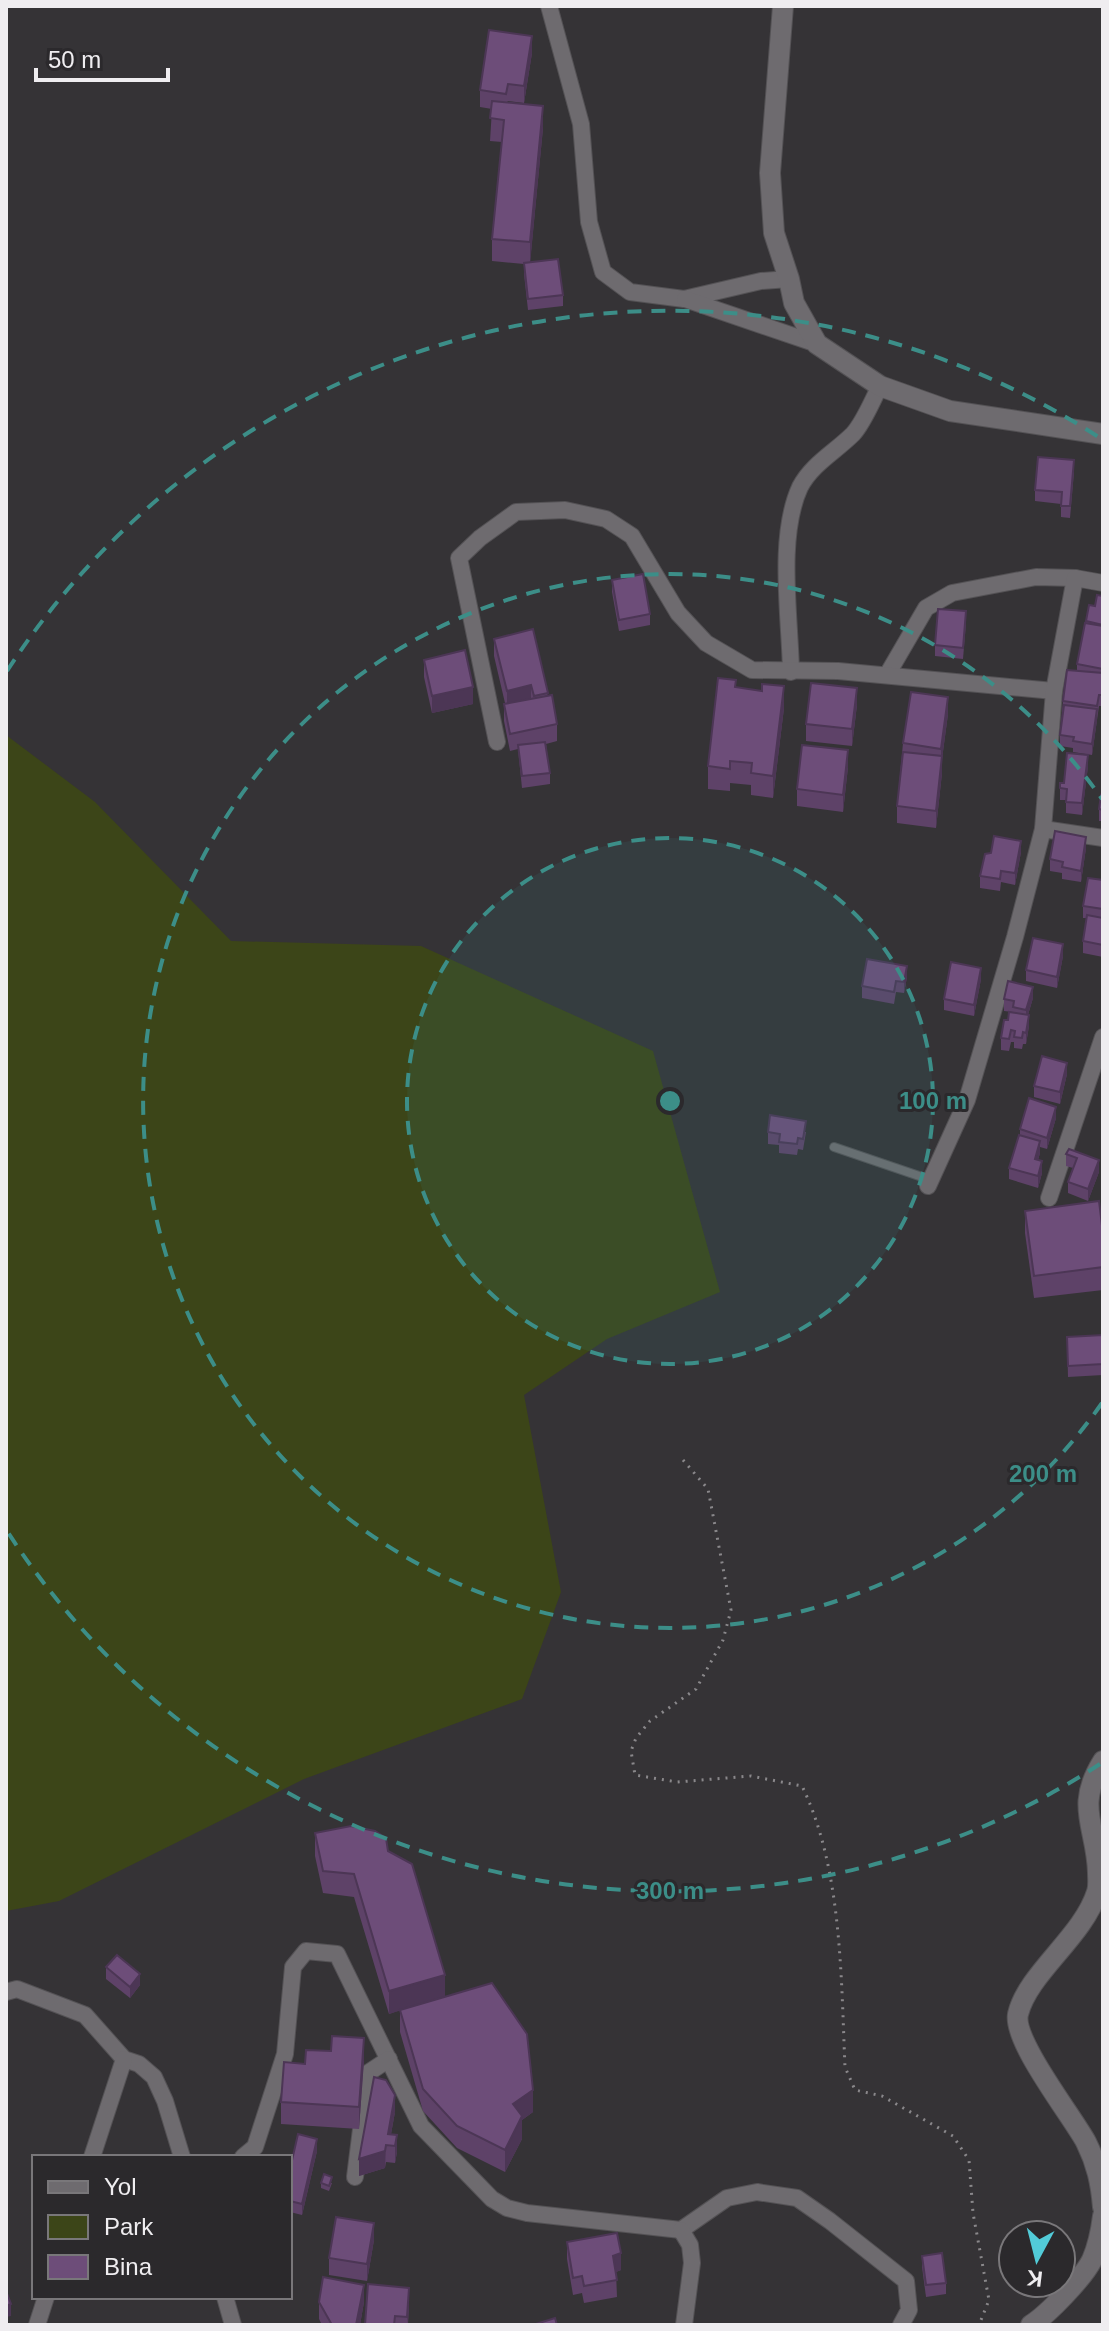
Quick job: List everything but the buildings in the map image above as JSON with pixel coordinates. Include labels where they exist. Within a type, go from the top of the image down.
[{"type":"street","points":[[549,6],[581,124],[589,222],[603,272],[630,292],[684,299],[817,344],[880,386],[950,411],[1103,434]]},
{"type":"street","points":[[783,6],[770,173],[774,233],[794,303],[817,344]]},
{"type":"street","points":[[684,299],[761,281],[789,279]]},
{"type":"street","points":[[791,672],[785,552],[800,487],[814,467],[855,433],[880,386]]},
{"type":"street","points":[[497,742],[459,558],[516,512],[565,510],[606,519],[632,536],[678,613],[706,643],[752,670],[838,671],[1054,691]]},
{"type":"street","points":[[887,675],[926,608],[952,593],[1036,577],[1075,578],[1103,583]]},
{"type":"street","points":[[929,1183],[967,1100],[1043,829],[1054,691],[1075,578]]},
{"type":"street","points":[[1043,829],[1103,838]]},
{"type":"street","points":[[1049,1198],[1103,1037]]},
{"type":"street","points":[[1103,1761],[1089,1789],[1087,1813],[1098,1859],[1098,1890],[1084,1920],[1023,1999],[1017,2019],[1036,2065],[1063,2102],[1087,2145],[1100,2176],[1103,2207]]},
{"type":"street","points":[[245,2155],[255,2147],[285,2054],[293,1967],[306,1951],[337,1954],[421,2126],[492,2199],[507,2208],[572,2219],[681,2230],[727,2198],[757,2192],[797,2198],[906,2281],[909,2310],[901,2325]]},
{"type":"street","points":[[6,1992],[17,1989],[85,2015],[124,2059],[139,2064],[154,2077],[165,2101],[181,2155]]},
{"type":"street","points":[[93,2155],[124,2059]]},
{"type":"street","points":[[355,2177],[368,2073],[389,2059]]},
{"type":"street","points":[[1031,2325],[1044,2317],[1090,2263],[1099,2240],[1103,2216]]},
{"type":"street","points":[[681,2230],[690,2245],[692,2263],[684,2325]]},
{"type":"street","points":[[37,2325],[45,2299]]},
{"type":"street","points":[[226,2299],[233,2325]]},
{"type":"lane","points":[[834,1147],[929,1183]]},
{"type":"path","points":[[683,1460],[708,1489],[731,1610],[723,1640],[696,1689],[650,1721],[636,1738],[631,1751],[635,1775],[677,1782],[751,1776],[802,1786],[820,1833],[834,1905],[845,2067],[855,2090],[882,2096],[953,2136],[969,2160],[973,2213],[989,2300],[979,2325]]},
{"type":"green space","points":[[6,735],[95,802],[231,941],[421,946],[653,1051],[720,1292],[607,1339],[524,1395],[561,1592],[522,1699],[304,1779],[59,1901],[6,1911]]}]
